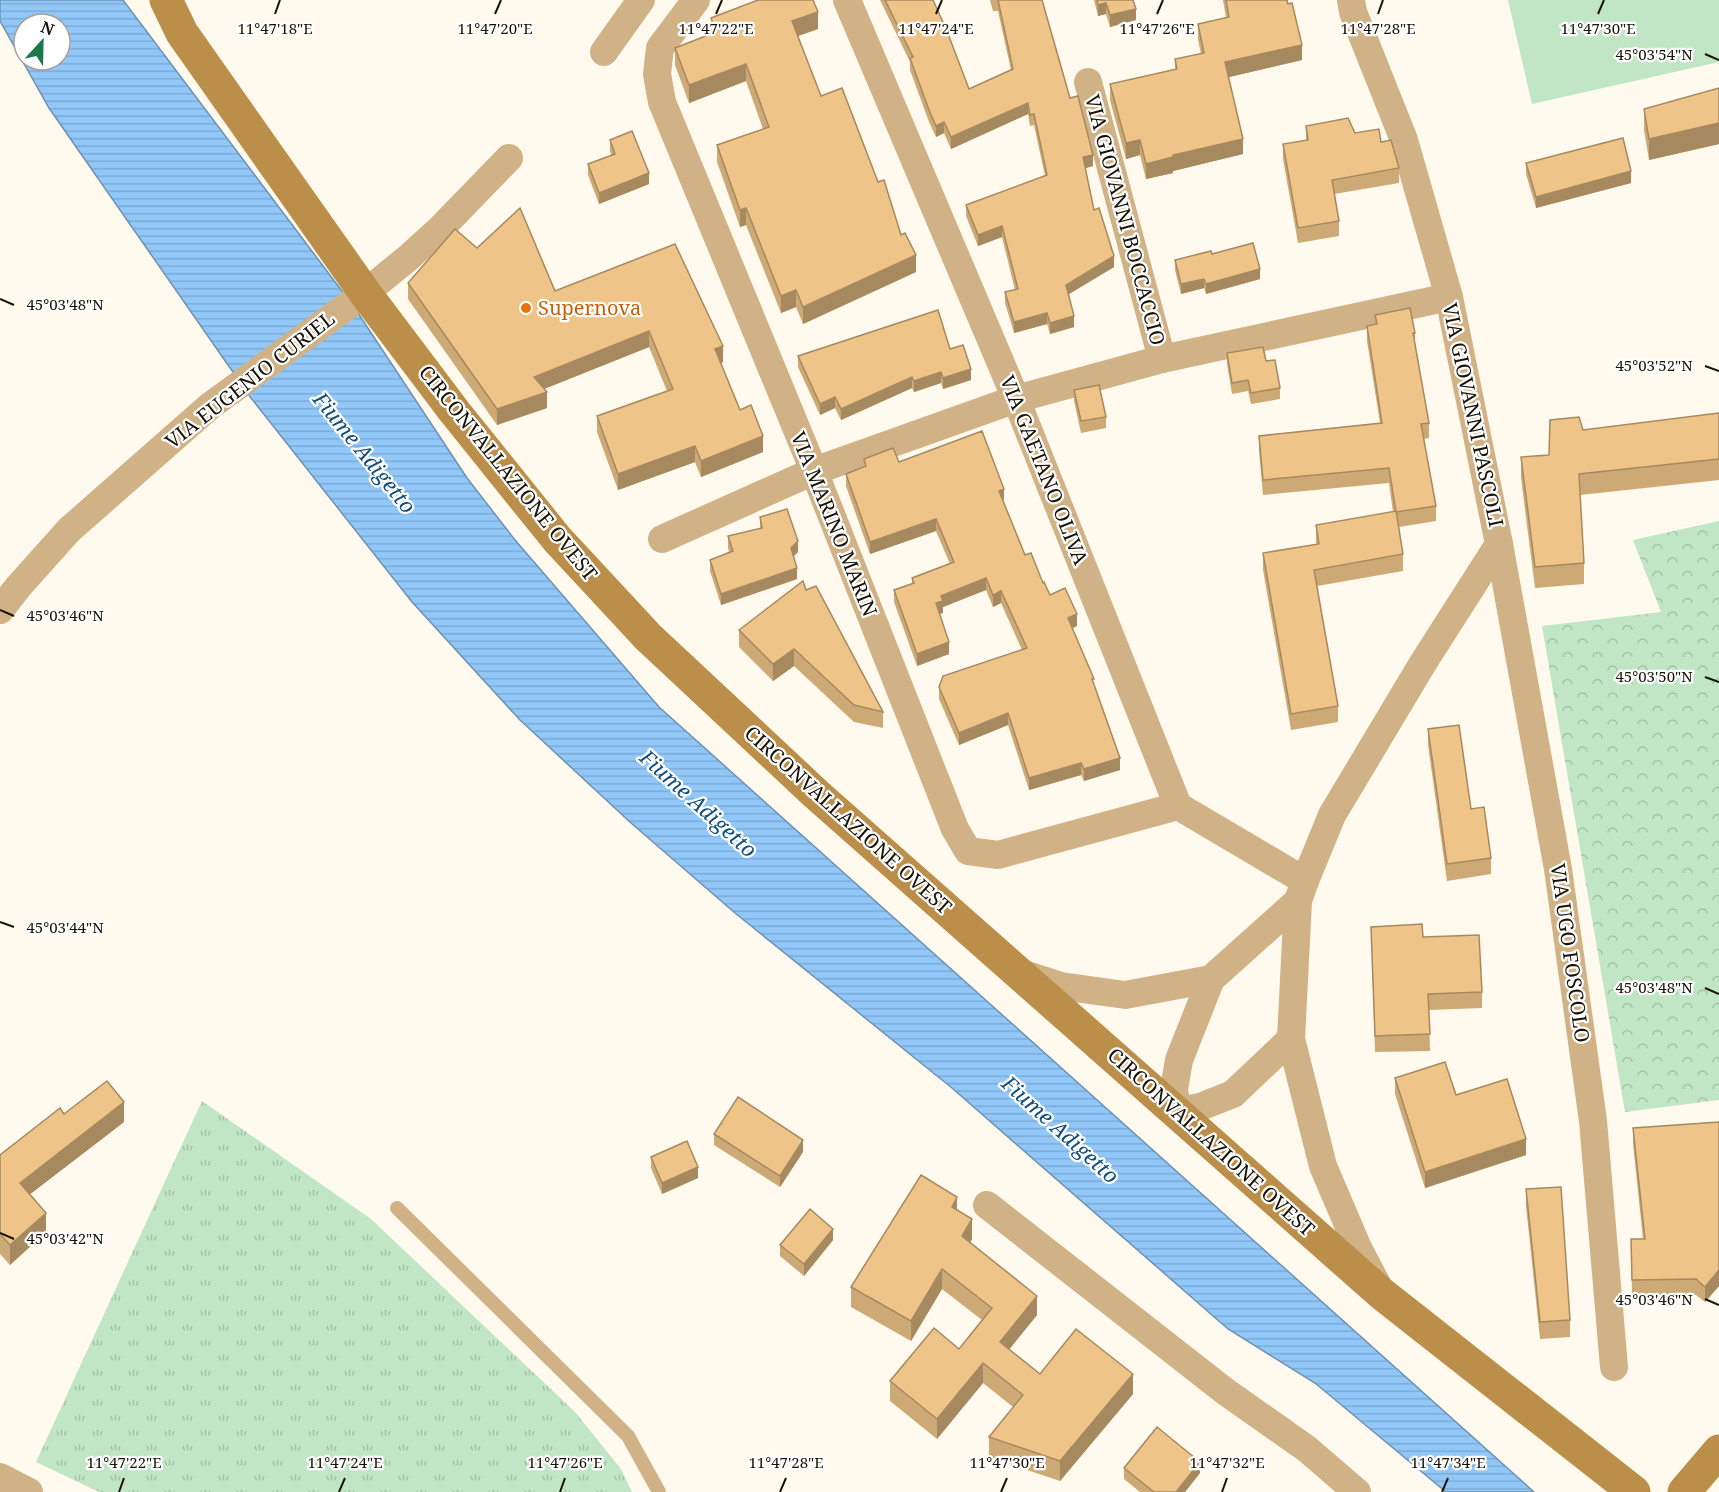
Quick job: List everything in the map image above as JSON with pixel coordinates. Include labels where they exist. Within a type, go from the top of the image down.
[{"type":"main road","name":"CIRCONVALLAZIONE OVEST","points":[[166,0],[182,33],[358,297],[557,539],[648,637],[816,794],[1382,1294],[1634,1492]]},
{"type":"main road","points":[[182,33],[183,0]]},
{"type":"main road","points":[[1684,1492],[1719,1451]]},
{"type":"street","points":[[603,52],[641,0]]},
{"type":"street","name":"VIA MARINO MARIN","points":[[696,0],[660,48],[657,74],[662,102],[814,471],[955,829],[968,851],[998,855],[1178,806]]},
{"type":"street","name":"VIA GAETANO OLIVA","points":[[847,0],[1016,399],[1178,806]]},
{"type":"street","name":"VIA GIOVANNI PASCOLI","points":[[1301,891],[1332,815],[1423,663],[1499,544],[1449,297],[1404,140],[1353,12],[1351,0]]},
{"type":"street","name":"VIA GIOVANNI BOCCACCIO","points":[[1088,82],[1162,359]]},
{"type":"street","name":"VIA EUGENIO CURIEL","points":[[0,610],[69,530],[210,406],[408,258],[441,228],[509,158]]},
{"type":"street","name":"VIA GIOVANNI BOCCACCIO","points":[[662,539],[814,471],[1016,399],[1162,359],[1449,297]]},
{"type":"street","name":"VIA UGO FOSCOLO","points":[[1499,544],[1560,880],[1593,1121],[1614,1367]]},
{"type":"street","points":[[1178,806],[1301,891]]},
{"type":"street","points":[[1291,1039],[1233,1094],[1200,1107],[1177,1111],[1174,1089],[1179,1060],[1211,979],[1301,891]]},
{"type":"street","points":[[1301,891],[1291,1039],[1323,1166],[1358,1248],[1382,1294]]},
{"type":"street","points":[[1021,973],[1061,986],[1125,995],[1211,979]]},
{"type":"street","points":[[987,1205],[1226,1392],[1306,1449],[1357,1492]]},
{"type":"street","points":[[0,1478],[29,1492]]},
{"type":"lane","points":[[397,1208],[628,1436],[659,1492]]},
{"type":"green space","points":[[1508,0],[1719,0],[1719,62],[1532,104]]},
{"type":"green space","points":[[1719,521],[1719,1100],[1625,1112],[1542,626],[1661,612],[1633,540]]},
{"type":"green space","points":[[202,1101],[371,1219],[575,1412],[621,1469],[632,1492],[99,1492],[36,1462]]},
{"type":"water","name":"Fiume Adigetto","points":[[0,0],[123,0],[354,307],[467,478],[515,540],[659,707],[1534,1492],[1446,1492],[1315,1383],[1228,1329],[952,1088],[735,913],[631,823],[520,720],[412,602],[251,398],[49,108],[29,72],[72,72],[72,12],[12,12],[12,42],[0,21]]},
{"type":"building","points":[[758,0],[813,0],[818,12],[792,21],[821,96],[842,88],[878,182],[884,180],[901,235],[905,233],[916,255],[803,307],[796,290],[781,296],[746,208],[740,210],[717,145],[769,127],[746,64],[689,85],[675,48],[716,32],[711,18]]},
{"type":"building","points":[[885,0],[933,0],[969,89],[1013,69],[998,0],[1042,0],[1070,98],[1078,96],[1093,155],[1083,157],[1094,210],[1099,208],[1114,256],[1066,285],[1074,316],[1050,323],[1047,313],[1014,322],[1005,292],[1018,289],[1002,226],[978,235],[966,205],[1047,175],[1034,114],[1030,115],[1028,103],[951,137],[944,122],[936,126],[910,58],[913,57]]},
{"type":"building","points":[[1097,0],[1133,0],[1136,9],[1110,15],[1106,3],[1098,5]]},
{"type":"building","points":[[1226,0],[1287,0],[1288,4],[1292,3],[1302,45],[1225,62],[1243,139],[1173,155],[1173,157],[1146,164],[1140,140],[1126,143],[1110,84],[1177,69],[1175,59],[1204,53],[1198,24],[1229,17]]},
{"type":"building","points":[[1719,88],[1719,123],[1649,139],[1644,109]]},
{"type":"building","points":[[1348,118],[1355,133],[1379,129],[1381,142],[1391,140],[1399,168],[1332,180],[1339,221],[1298,228],[1283,144],[1308,140],[1306,126]]},
{"type":"building","points":[[632,131],[649,173],[599,193],[588,164],[615,154],[610,140]]},
{"type":"building","points":[[1623,138],[1631,171],[1536,197],[1526,163]]},
{"type":"building","points":[[520,208],[555,291],[675,244],[723,346],[715,349],[740,410],[751,405],[763,436],[701,461],[695,446],[618,474],[597,416],[673,389],[649,331],[534,377],[547,392],[497,409],[408,283],[455,229],[477,248]]},
{"type":"building","points":[[1253,243],[1260,269],[1206,284],[1204,279],[1181,284],[1175,260],[1211,251],[1212,254]]},
{"type":"building","points":[[1410,308],[1429,423],[1421,424],[1436,506],[1396,512],[1389,468],[1263,480],[1259,436],[1382,423],[1367,326],[1377,324],[1375,315]]},
{"type":"building","points":[[938,310],[950,349],[963,345],[971,369],[943,378],[941,372],[914,381],[912,377],[841,409],[835,397],[820,404],[798,356]]},
{"type":"building","points":[[1263,347],[1266,361],[1275,360],[1280,388],[1251,393],[1248,380],[1232,383],[1227,353]]},
{"type":"building","points":[[1099,385],[1106,417],[1081,421],[1074,390]]},
{"type":"building","points":[[1719,413],[1719,459],[1579,474],[1584,563],[1535,567],[1521,457],[1549,455],[1550,420],[1579,417],[1583,430]]},
{"type":"building","points":[[982,431],[1004,489],[999,491],[1025,555],[1031,553],[1050,595],[1065,588],[1077,614],[1068,618],[1094,679],[1092,679],[1120,758],[1084,769],[1081,763],[1029,778],[1008,713],[959,733],[939,687],[943,676],[1027,648],[1001,591],[993,595],[986,578],[941,596],[943,601],[936,603],[949,642],[917,654],[894,590],[914,583],[912,578],[954,562],[936,519],[870,542],[846,474],[866,466],[864,459],[893,448],[899,462]]},
{"type":"building","points":[[787,509],[798,541],[791,548],[797,568],[721,594],[710,560],[733,551],[728,536],[762,528],[760,517]]},
{"type":"building","points":[[1396,511],[1403,554],[1314,570],[1338,706],[1291,714],[1263,553],[1319,544],[1316,525]]},
{"type":"building","points":[[803,581],[806,590],[816,586],[883,712],[854,705],[794,649],[773,664],[739,630]]},
{"type":"building","points":[[1459,725],[1471,809],[1484,807],[1491,858],[1447,864],[1428,729]]},
{"type":"building","points":[[1422,924],[1423,937],[1479,935],[1482,992],[1428,994],[1430,1034],[1375,1036],[1371,927]]},
{"type":"building","points":[[1445,1062],[1456,1095],[1507,1079],[1526,1139],[1425,1172],[1395,1078]]},
{"type":"building","points":[[107,1081],[124,1102],[20,1183],[46,1213],[10,1245],[0,1234],[0,1155],[60,1108],[64,1114]]},
{"type":"building","points":[[738,1097],[803,1140],[780,1176],[714,1134]]},
{"type":"building","points":[[1719,1122],[1719,1270],[1705,1287],[1696,1279],[1632,1280],[1631,1239],[1645,1239],[1633,1128]]},
{"type":"building","points":[[687,1141],[698,1167],[662,1183],[651,1157]]},
{"type":"building","points":[[921,1175],[957,1197],[952,1207],[972,1219],[962,1236],[1037,1296],[1000,1342],[1040,1374],[1076,1329],[1133,1374],[1060,1461],[989,1437],[1023,1395],[983,1363],[937,1419],[890,1381],[934,1328],[959,1349],[992,1308],[942,1269],[911,1321],[851,1287]]},
{"type":"building","points":[[1561,1187],[1570,1320],[1540,1322],[1526,1189]]},
{"type":"building","points":[[810,1209],[833,1229],[804,1264],[780,1245]]},
{"type":"building","points":[[1157,1427],[1200,1462],[1176,1492],[1154,1492],[1124,1468]]},
{"type":"place","name":"Supernova","points":[[526,308]]}]
